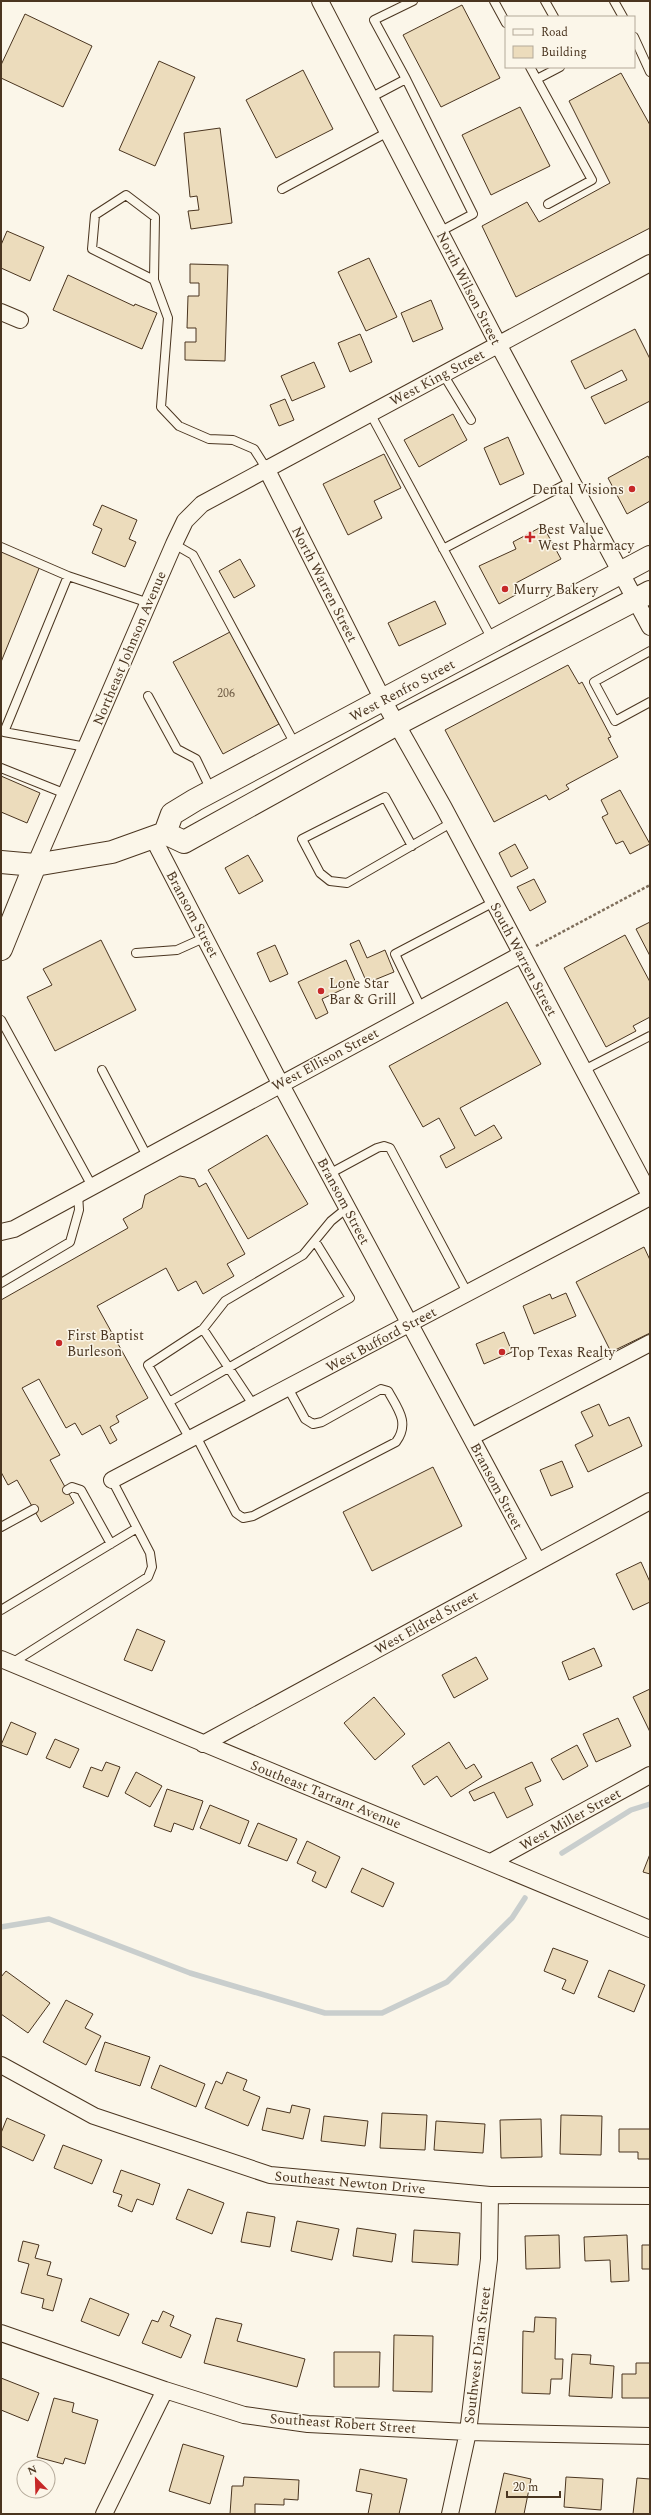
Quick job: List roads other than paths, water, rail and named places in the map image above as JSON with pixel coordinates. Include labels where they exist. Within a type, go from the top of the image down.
[{"type":"main road","name":"West Renfro Street","points":[[642,596],[397,724],[184,842],[159,836],[172,814],[650,557]]},
{"type":"main road","points":[[1,862],[35,865],[112,852],[159,836]]},
{"type":"main road","points":[[1,949],[35,865]]},
{"type":"street","name":"North Wilson Street","points":[[320,1],[441,231],[498,344],[620,574],[642,596],[650,627]]},
{"type":"street","name":"West King Street","points":[[266,468],[650,263]]},
{"type":"street","points":[[1,312],[20,320]]},
{"type":"street","name":"Northeast Johnson Avenue","points":[[35,865],[174,544],[186,521],[202,504],[266,468]]},
{"type":"street","name":"North Warren Street","points":[[266,468],[383,700],[397,724]]},
{"type":"street","name":"South Warren Street","points":[[397,724],[522,954],[650,1196]]},
{"type":"street","name":"Bransom Street","points":[[159,836],[206,937],[280,1083],[538,1562]]},
{"type":"street","name":"West Ellison Street","points":[[1,1232],[14,1229],[280,1083],[522,954]]},
{"type":"street","name":"West Bufford Street","points":[[112,1480],[410,1325],[650,1196]]},
{"type":"street","points":[[471,1437],[650,1343]]},
{"type":"street","name":"West Eldred Street","points":[[203,1744],[650,1501]]},
{"type":"street","name":"Southeast Tarrant Avenue","points":[[6,1662],[650,1929]]},
{"type":"street","name":"West Miller Street","points":[[491,1862],[650,1775]]},
{"type":"street","name":"Southeast Newton Drive","points":[[4,2074],[94,2116],[270,2175],[490,2195],[650,2196]]},
{"type":"street","name":"Southwest Dian Street","points":[[450,2514],[468,2432],[489,2259],[490,2195]]},
{"type":"street","name":"Southeast Robert Street","points":[[1,2333],[165,2390],[244,2415],[308,2424],[468,2432],[650,2436]]},
{"type":"street","points":[[104,2514],[165,2390]]},
{"type":"lane","points":[[413,1],[374,20],[406,79],[473,214],[441,231]]},
{"type":"lane","points":[[494,1],[505,20]]},
{"type":"lane","points":[[545,1],[553,16]]},
{"type":"lane","points":[[614,1],[622,16]]},
{"type":"lane","points":[[635,39],[650,72]]},
{"type":"lane","points":[[531,68],[592,180],[548,204]]},
{"type":"lane","points":[[537,79],[558,68]]},
{"type":"lane","points":[[370,98],[406,79]]},
{"type":"lane","points":[[282,189],[388,132]]},
{"type":"lane","points":[[154,280],[92,249],[95,215],[126,195],[155,217],[154,280],[168,318],[161,407],[179,426],[209,439],[233,440],[254,449],[266,468]]},
{"type":"lane","points":[[443,374],[471,420]]},
{"type":"lane","points":[[370,413],[493,641]]},
{"type":"lane","points":[[443,549],[572,481]]},
{"type":"lane","points":[[174,544],[193,555],[296,747]]},
{"type":"lane","points":[[1,547],[68,576],[149,604]]},
{"type":"lane","points":[[68,576],[2,731],[86,747]]},
{"type":"lane","points":[[650,651],[594,682],[615,721],[650,702]]},
{"type":"lane","points":[[148,696],[178,749],[196,758],[212,792]]},
{"type":"lane","points":[[1,768],[66,794]]},
{"type":"lane","points":[[412,846],[385,797],[302,839],[320,873],[330,881],[338,884],[347,883],[412,846],[451,823]]},
{"type":"lane","points":[[421,1008],[395,954],[494,902]]},
{"type":"lane","points":[[136,953],[176,950],[206,937]]},
{"type":"lane","points":[[1,1020],[85,1190],[70,1242],[1,1282]]},
{"type":"lane","points":[[584,1070],[650,1036]]},
{"type":"lane","points":[[102,1070],[146,1156]]},
{"type":"lane","points":[[329,1174],[377,1148],[384,1146],[390,1148],[468,1294]]},
{"type":"lane","points":[[288,1388],[305,1419],[313,1424],[322,1422],[381,1389],[388,1391],[404,1420],[403,1433],[396,1442],[254,1516],[243,1518],[236,1513],[193,1438],[169,1402],[148,1365],[203,1329],[225,1301],[304,1255],[331,1221],[347,1208]]},
{"type":"lane","points":[[169,1402],[229,1369],[350,1298],[315,1241]]},
{"type":"lane","points":[[203,1329],[254,1406]]},
{"type":"lane","points":[[6,1662],[148,1577],[152,1567],[150,1553],[112,1480]]},
{"type":"lane","points":[[67,1490],[72,1487],[81,1490],[111,1544]]},
{"type":"lane","points":[[1,1527],[34,1509]]},
{"type":"lane","points":[[1,1610],[137,1528]]},
{"type":"waterway","points":[[562,1853],[631,1810],[650,1804]]},
{"type":"waterway","points":[[1,1927],[49,1919],[190,1973],[325,2013],[382,2013],[447,1982],[512,1918],[525,1898]]},
{"type":"place","name":"Dental Visions","points":[[632,489]]},
{"type":"place","name":"Best Value West Pharmacy","points":[[530,537]]},
{"type":"place","name":"Murry Bakery","points":[[505,589]]},
{"type":"place","name":"Lone Star Bar & Grill","points":[[321,991]]},
{"type":"place","name":"First Baptist Burleson","points":[[59,1343]]},
{"type":"place","name":"Top Texas Realty","points":[[502,1352]]}]
